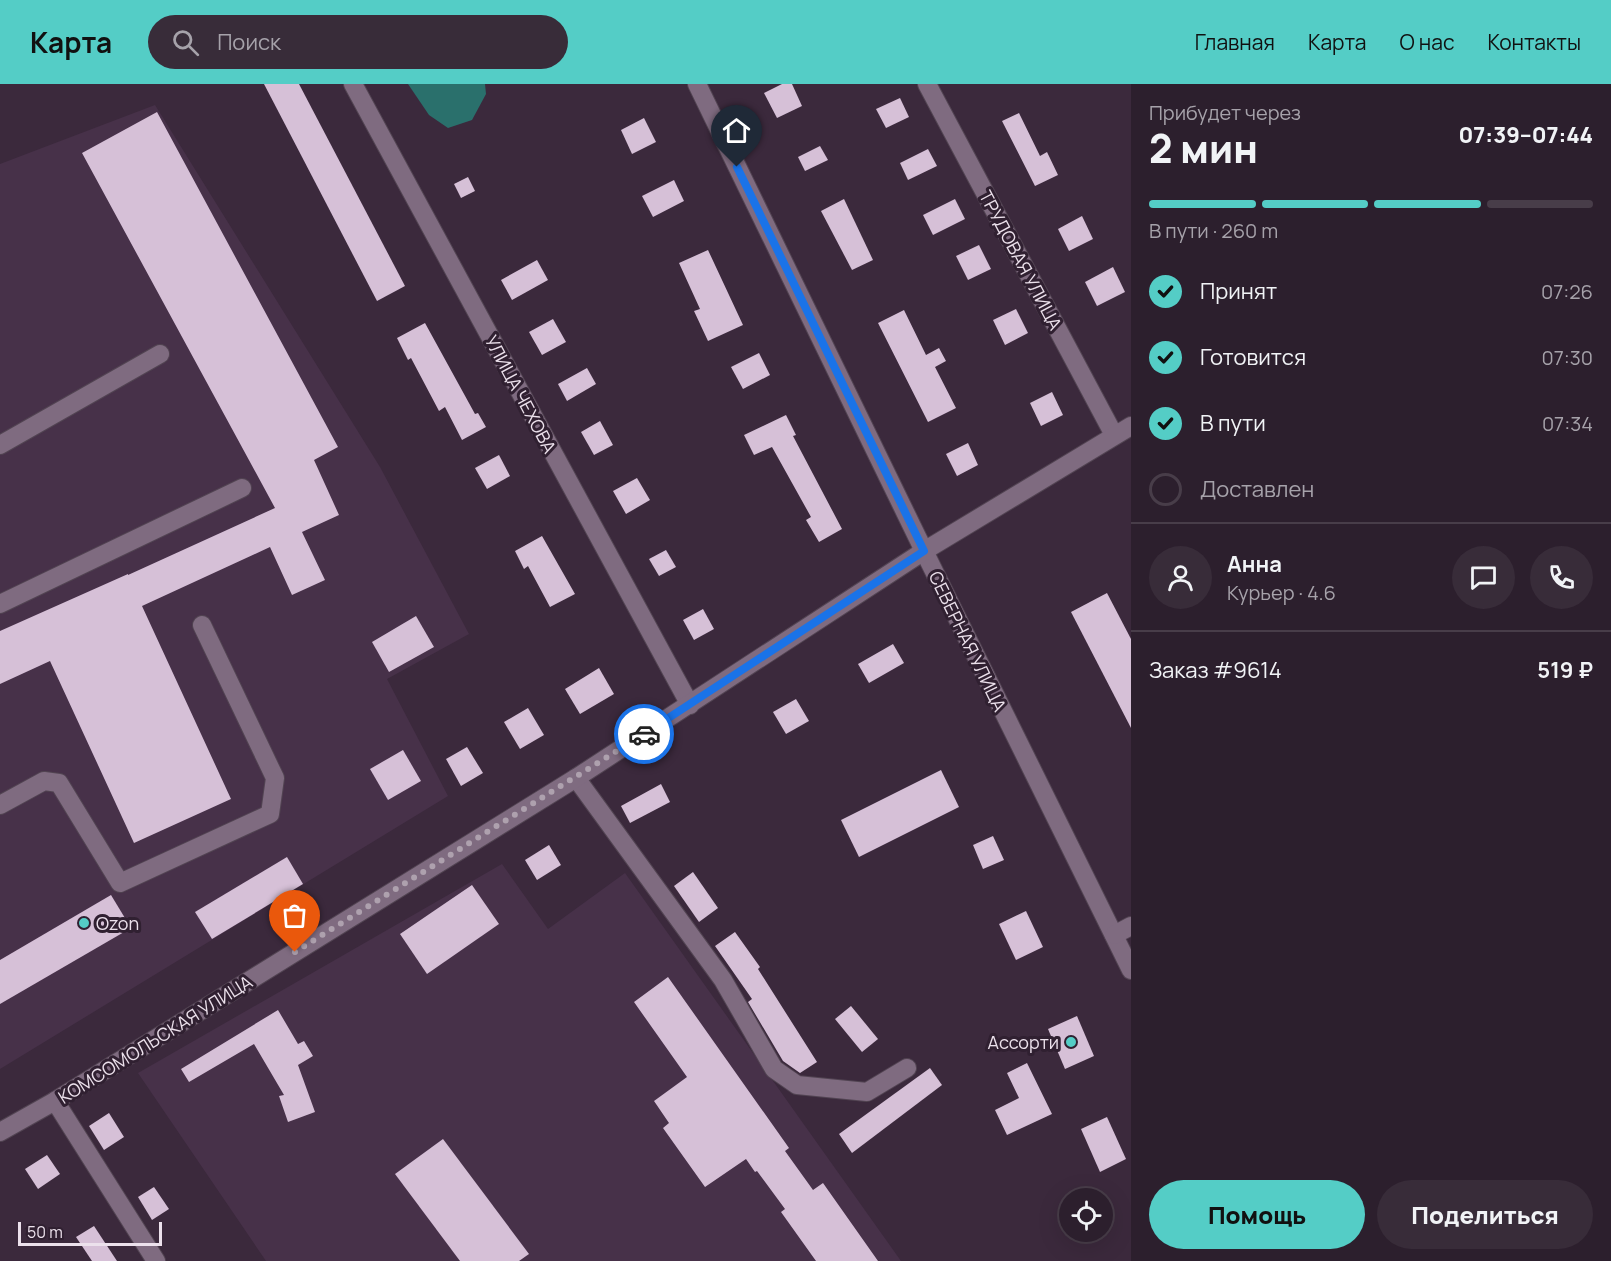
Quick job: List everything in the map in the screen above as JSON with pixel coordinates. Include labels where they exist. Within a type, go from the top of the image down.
[{"type":"street","name":"УЛИЦА ЧЕХОВА","points":[[353,84],[690,705]]},
{"type":"street","name":"СЕВЕРНАЯ УЛИЦА","points":[[696,84],[1131,970]]},
{"type":"street","name":"ТРУДОВАЯ УЛИЦА","points":[[927,84],[1114,435]]},
{"type":"street","points":[[0,445],[160,354]]},
{"type":"street","name":"КОМСОМОЛЬСКАЯ УЛИЦА","points":[[0,1132],[55,1101],[576,778],[924,551],[1131,426]]},
{"type":"street","points":[[0,604],[242,488]]},
{"type":"street","points":[[0,805],[44,781],[59,783],[120,883],[270,814],[275,778],[202,625]]},
{"type":"street","points":[[576,778],[723,980],[774,1069],[797,1085],[867,1092],[907,1068]]},
{"type":"street","points":[[1114,935],[1131,926]]},
{"type":"street","points":[[55,1101],[156,1261]]},
{"type":"shaded area","points":[[408,84],[485,84],[486,94],[472,120],[448,128],[429,115]]},
{"type":"shaded area","points":[[155,105],[380,467],[469,634],[387,679],[448,796],[0,1069],[0,164]]},
{"type":"shaded area","points":[[502,864],[548,929],[625,873],[901,1261],[266,1261],[138,1073]]},
{"type":"building","points":[[264,84],[299,84],[405,286],[377,301]]},
{"type":"building","points":[[782,84],[792,84],[802,106],[777,118],[764,93]]},
{"type":"building","points":[[900,98],[909,117],[886,128],[876,109]]},
{"type":"building","points":[[157,112],[338,447],[314,460],[339,515],[302,532],[325,580],[292,595],[270,547],[142,606],[231,799],[134,843],[50,661],[0,684],[0,631],[275,508],[82,153]]},
{"type":"building","points":[[1019,113],[1040,156],[1047,152],[1058,175],[1035,186],[1002,121]]},
{"type":"building","points":[[644,118],[656,142],[632,154],[621,130]]},
{"type":"building","points":[[820,146],[828,160],[805,171],[798,157]]},
{"type":"building","points":[[928,149],[937,166],[908,180],[900,163]]},
{"type":"building","points":[[468,177],[475,191],[461,198],[454,184]]},
{"type":"building","points":[[674,180],[684,201],[653,217],[642,196]]},
{"type":"building","points":[[844,199],[873,260],[852,270],[821,211]]},
{"type":"building","points":[[955,199],[965,219],[933,235],[923,215]]},
{"type":"building","points":[[1082,216],[1093,239],[1069,251],[1058,229]]},
{"type":"building","points":[[979,245],[991,269],[968,280],[956,256]]},
{"type":"building","points":[[708,250],[743,325],[708,341],[694,311],[700,309],[679,263]]},
{"type":"building","points":[[537,260],[548,280],[512,300],[501,280]]},
{"type":"building","points":[[1113,267],[1125,292],[1097,306],[1085,282]]},
{"type":"building","points":[[1016,309],[1028,333],[1005,345],[993,320]]},
{"type":"building","points":[[904,310],[926,355],[939,348],[946,361],[935,367],[956,408],[928,422],[878,323]]},
{"type":"building","points":[[553,319],[566,342],[542,355],[529,332]]},
{"type":"building","points":[[425,323],[475,414],[478,413],[486,427],[462,440],[445,407],[439,411],[411,358],[408,360],[397,338]]},
{"type":"building","points":[[759,353],[770,375],[743,389],[731,367]]},
{"type":"building","points":[[587,368],[596,384],[567,401],[558,384]]},
{"type":"building","points":[[1052,392],[1063,415],[1041,426],[1030,403]]},
{"type":"building","points":[[786,415],[796,435],[793,436],[842,529],[819,542],[806,520],[811,517],[772,447],[754,455],[744,435]]},
{"type":"building","points":[[600,421],[613,445],[594,455],[581,432]]},
{"type":"building","points":[[968,443],[978,465],[957,476],[946,454]]},
{"type":"building","points":[[499,455],[510,476],[487,489],[475,468]]},
{"type":"building","points":[[637,478],[650,500],[626,514],[613,491]]},
{"type":"building","points":[[542,536],[575,594],[550,607],[528,566],[524,569],[515,551]]},
{"type":"building","points":[[666,550],[676,567],[659,576],[649,559]]},
{"type":"building","points":[[1107,593],[1131,639],[1131,728],[1071,612]]},
{"type":"building","points":[[703,609],[714,629],[694,640],[683,620]]},
{"type":"building","points":[[416,616],[434,647],[389,672],[372,642]]},
{"type":"building","points":[[893,644],[904,663],[869,683],[858,664]]},
{"type":"building","points":[[599,668],[614,694],[580,714],[565,689]]},
{"type":"building","points":[[796,699],[809,721],[786,734],[773,712]]},
{"type":"building","points":[[528,708],[544,735],[520,749],[504,722]]},
{"type":"building","points":[[467,747],[483,773],[461,786],[446,759]]},
{"type":"building","points":[[403,750],[421,781],[388,800],[370,769]]},
{"type":"building","points":[[941,770],[959,807],[859,857],[841,820]]},
{"type":"building","points":[[661,784],[670,802],[630,823],[621,806]]},
{"type":"building","points":[[993,836],[1004,860],[983,869],[973,845]]},
{"type":"building","points":[[549,845],[561,865],[537,880],[525,860]]},
{"type":"building","points":[[287,857],[303,884],[212,939],[195,912]]},
{"type":"building","points":[[693,872],[718,908],[699,922],[674,886]]},
{"type":"building","points":[[472,885],[499,924],[427,974],[400,934]]},
{"type":"building","points":[[111,895],[131,928],[0,1004],[0,960]]},
{"type":"building","points":[[1026,911],[1043,947],[1016,960],[999,924]]},
{"type":"building","points":[[735,932],[760,967],[758,969],[817,1062],[800,1073],[783,1061],[748,1002],[752,999],[715,946]]},
{"type":"building","points":[[668,977],[789,1148],[785,1151],[813,1190],[823,1183],[878,1261],[816,1261],[781,1212],[785,1209],[746,1159],[705,1187],[663,1128],[669,1123],[654,1101],[687,1077],[634,1002]]},
{"type":"building","points":[[851,1006],[878,1039],[862,1052],[835,1019]]},
{"type":"building","points":[[278,1010],[298,1044],[304,1041],[313,1056],[298,1065],[315,1112],[288,1122],[279,1096],[284,1095],[254,1044],[189,1082],[181,1069]]},
{"type":"building","name":"Ассорти","points":[[1077,1016],[1094,1056],[1065,1069],[1048,1029]]},
{"type":"building","points":[[1027,1063],[1052,1114],[1007,1135],[995,1110],[1019,1098],[1007,1073]]},
{"type":"building","points":[[930,1068],[942,1085],[852,1153],[839,1134]]},
{"type":"building","points":[[109,1113],[124,1137],[104,1150],[89,1126]]},
{"type":"building","points":[[1107,1117],[1126,1159],[1100,1172],[1081,1129]]},
{"type":"building","points":[[443,1139],[529,1254],[519,1261],[460,1261],[395,1174]]},
{"type":"building","points":[[47,1155],[60,1174],[38,1189],[25,1169]]},
{"type":"building","points":[[154,1187],[169,1209],[152,1220],[138,1197]]},
{"type":"building","points":[[94,1226],[117,1261],[92,1261],[76,1237]]},
{"type":"way so far","points":[[295,952],[644,734]]},
{"type":"place","name":"Ozon","points":[[84,923]]},
{"type":"place","name":"Ассорти","points":[[1071,1042]]},
{"type":"route","points":[[644,734],[924,551],[737,167]]}]
